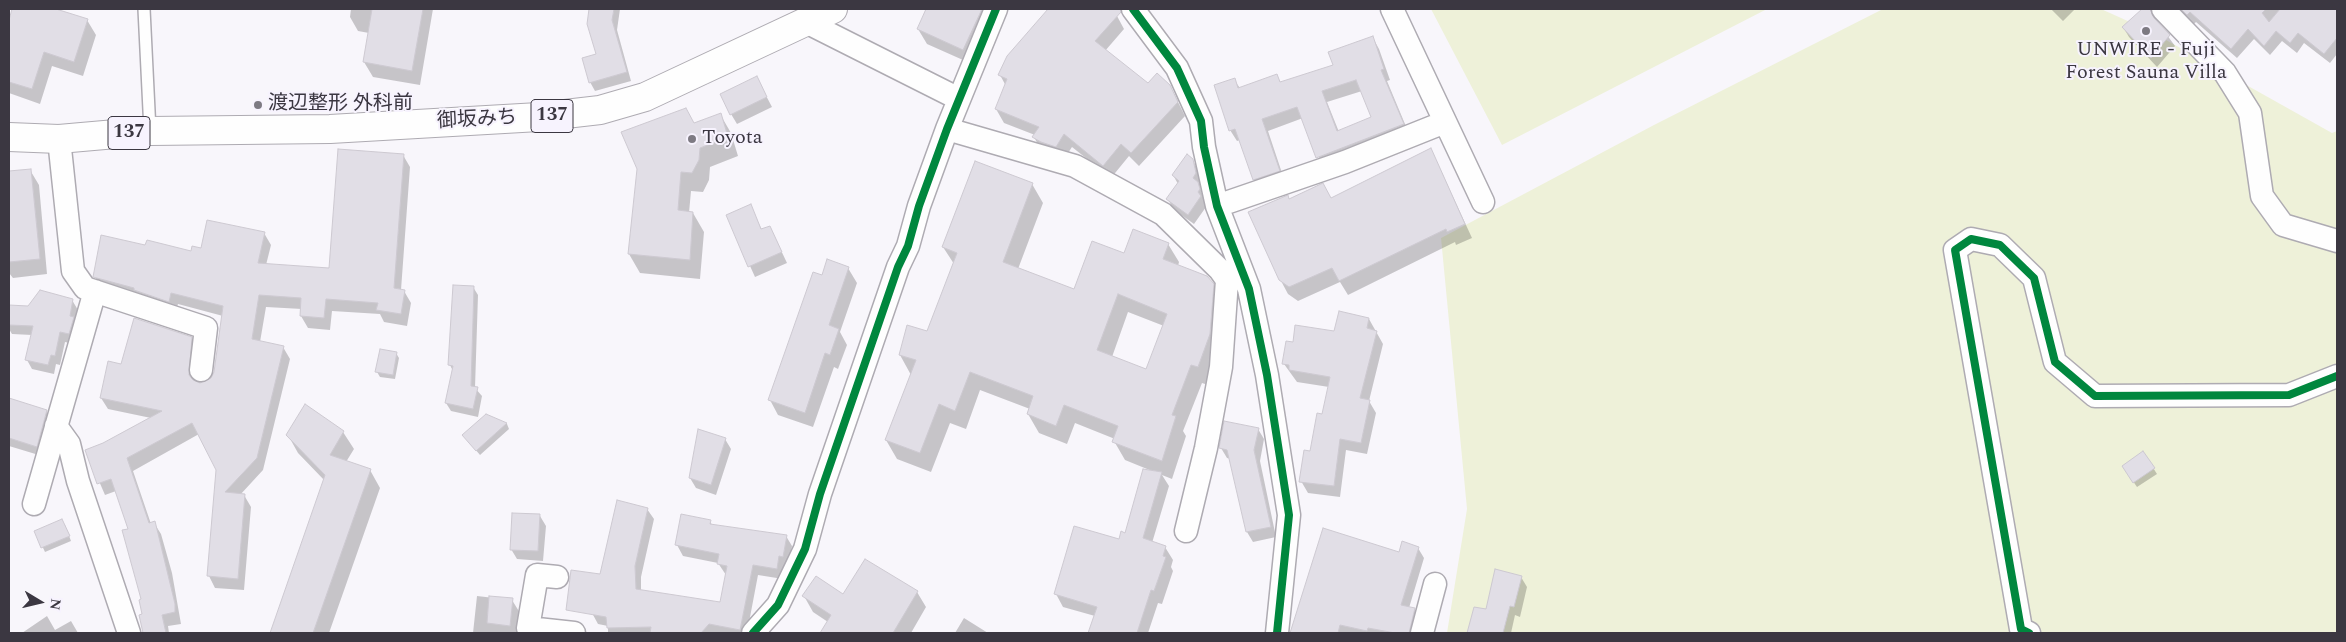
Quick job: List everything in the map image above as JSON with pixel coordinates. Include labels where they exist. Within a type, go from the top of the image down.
[{"type":"highway","name":"御坂みち","points":[[9,138],[60,138],[150,130],[330,129],[539,117],[600,110],[645,97],[834,9]]},
{"type":"street","points":[[753,633],[778,605],[805,549],[820,494],[898,267],[908,246],[946,129],[996,9]]},
{"type":"street","points":[[1133,9],[1177,68],[1201,120],[1204,148],[1217,206],[1249,288],[1267,375],[1290,514],[1277,633]]},
{"type":"street","points":[[1392,9],[1483,202]]},
{"type":"street","points":[[2163,9],[2225,73],[2250,113],[2262,196],[2283,225],[2337,241]]},
{"type":"street","points":[[806,22],[959,99]]},
{"type":"street","points":[[1217,206],[1345,162],[1445,122]]},
{"type":"street","points":[[946,129],[1075,166],[1163,214],[1220,270],[1227,280],[1221,367],[1206,448],[1186,531]]},
{"type":"street","points":[[60,138],[73,270],[85,288],[206,328],[200,370]]},
{"type":"street","points":[[2028,633],[2022,629],[1955,250],[1971,239],[2000,245],[2034,278],[2055,362],[2095,396],[2289,395],[2337,376]]},
{"type":"street","points":[[34,504],[95,291]]},
{"type":"street","points":[[56,426],[69,444],[78,481],[129,633]]},
{"type":"street","points":[[557,577],[537,575],[528,628],[574,633]]},
{"type":"street","points":[[1422,633],[1435,584]]},
{"type":"lane","points":[[144,9],[150,130]]},
{"type":"green space","points":[[1431,9],[1767,9],[1502,145]]},
{"type":"green space","points":[[1883,9],[2101,9],[2150,31],[2332,133],[2337,131],[2337,633],[1447,633],[1467,509],[1441,238],[1654,125]]},
{"type":"building","points":[[12,9],[56,9],[88,19],[74,62],[44,52],[32,89],[9,82],[9,20]]},
{"type":"building","points":[[372,9],[423,9],[412,71],[363,62]]},
{"type":"building","points":[[589,9],[614,9],[612,20],[627,72],[589,83],[582,58],[596,54],[587,24]]},
{"type":"building","points":[[926,9],[982,9],[963,50],[917,29]]},
{"type":"building","points":[[1048,9],[1120,9],[1121,12],[1095,41],[1148,83],[1157,73],[1170,85],[1178,102],[1131,153],[1121,144],[1103,166],[1064,134],[1056,147],[1041,142],[1032,137],[1039,127],[995,109],[1007,79],[998,75],[1007,56]]},
{"type":"building","name":"UNWIRE - Fuji Forest Sauna Villa","points":[[2142,9],[2150,9],[2154,18],[2170,35],[2151,58],[2122,27]]},
{"type":"building","points":[[2181,9],[2266,9],[2262,13],[2269,22],[2280,9],[2337,9],[2337,38],[2324,54],[2298,33],[2290,43],[2276,31],[2264,46],[2248,29],[2231,49],[2190,12],[2187,15]]},
{"type":"building","points":[[1373,36],[1384,69],[1381,70],[1404,124],[1316,158],[1297,107],[1262,119],[1280,171],[1253,180],[1235,129],[1229,131],[1214,85],[1235,78],[1238,88],[1277,74],[1280,82],[1333,65],[1328,52]],"holes":[[[1356,80],[1371,117],[1337,131],[1322,91]]]},
{"type":"building","points":[[757,76],[767,97],[730,115],[720,94]]},
{"type":"building","points":[[686,108],[694,123],[721,113],[728,137],[700,148],[699,160],[692,173],[681,172],[678,210],[693,212],[690,260],[628,254],[637,169],[621,132]]},
{"type":"building","points":[[1431,148],[1465,224],[1447,232],[1446,229],[1339,281],[1332,268],[1289,287],[1279,280],[1248,212],[1288,195],[1289,199],[1323,183],[1331,198]]},
{"type":"building","points":[[338,149],[404,154],[394,288],[405,290],[401,314],[376,310],[378,303],[326,299],[324,318],[300,316],[301,298],[259,295],[252,339],[284,346],[257,458],[225,492],[245,494],[238,579],[207,576],[216,470],[192,423],[127,458],[149,523],[155,521],[175,604],[175,612],[162,615],[166,633],[143,633],[139,615],[142,614],[139,600],[141,599],[122,530],[128,529],[111,479],[97,484],[85,450],[103,443],[162,411],[100,398],[108,361],[121,364],[134,318],[192,337],[189,375],[193,380],[200,383],[211,378],[214,372],[223,306],[171,293],[169,302],[134,290],[134,288],[93,277],[101,235],[145,245],[147,240],[191,251],[192,246],[201,248],[207,220],[265,232],[258,263],[329,268]]},
{"type":"building","points":[[1187,154],[1193,159],[1196,173],[1193,178],[1198,182],[1200,189],[1198,192],[1201,196],[1188,215],[1166,199],[1179,181],[1172,175]]},
{"type":"building","points":[[975,161],[1033,183],[1003,262],[1074,289],[1092,241],[1124,253],[1133,229],[1169,243],[1163,259],[1207,276],[1214,284],[1210,334],[1198,367],[1191,365],[1172,415],[1176,416],[1162,461],[1112,442],[1118,426],[1064,405],[1056,426],[1027,414],[1033,396],[970,372],[955,411],[939,404],[920,453],[885,440],[916,360],[899,355],[907,325],[927,331],[957,253],[942,247]],"holes":[[[1118,294],[1167,314],[1146,369],[1097,350]]]},
{"type":"building","points":[[31,169],[40,259],[9,262],[9,171]]},
{"type":"building","points":[[751,204],[761,229],[770,226],[782,252],[748,267],[726,215]]},
{"type":"building","points":[[827,259],[849,267],[829,325],[839,329],[830,355],[825,353],[805,413],[768,400],[813,272],[822,275]]},
{"type":"building","points":[[453,285],[474,286],[471,386],[478,387],[473,409],[445,403],[453,366],[448,365]]},
{"type":"building","points":[[40,290],[73,299],[70,316],[74,317],[69,334],[60,332],[55,356],[51,355],[48,365],[25,360],[33,326],[9,325],[9,305],[28,306]]},
{"type":"building","points":[[1339,311],[1369,318],[1367,328],[1377,331],[1360,398],[1370,400],[1361,443],[1340,439],[1334,486],[1299,482],[1304,450],[1310,451],[1317,413],[1322,414],[1330,377],[1289,370],[1289,365],[1282,364],[1286,341],[1293,342],[1295,325],[1334,331]]},
{"type":"building","points":[[380,349],[397,352],[393,375],[375,372]]},
{"type":"building","points":[[9,398],[47,410],[37,447],[9,438]]},
{"type":"building","points":[[305,404],[344,431],[330,455],[371,469],[313,633],[270,633],[325,475],[286,435]]},
{"type":"building","points":[[486,414],[507,423],[476,451],[462,435]]},
{"type":"building","points":[[1224,421],[1259,428],[1254,450],[1271,527],[1246,532],[1227,450],[1219,448]]},
{"type":"building","points":[[698,429],[726,438],[711,485],[689,478]]},
{"type":"building","points":[[2143,451],[2155,468],[2133,483],[2122,466]]},
{"type":"building","points":[[1143,469],[1162,472],[1143,538],[1166,546],[1163,556],[1166,557],[1154,591],[1151,590],[1137,633],[1088,633],[1097,607],[1054,594],[1074,526],[1119,539],[1121,531],[1125,533]]},
{"type":"building","points":[[617,500],[648,508],[635,566],[636,589],[720,602],[727,566],[717,564],[719,554],[675,545],[681,514],[711,520],[710,524],[787,535],[783,557],[779,556],[777,569],[753,565],[740,630],[709,624],[701,633],[650,633],[651,627],[607,628],[606,617],[566,610],[571,570],[600,574]]},
{"type":"building","points":[[512,513],[540,514],[538,551],[510,550]]},
{"type":"building","points":[[62,519],[70,536],[41,548],[34,531]]},
{"type":"building","points":[[1323,528],[1399,552],[1402,541],[1419,547],[1401,605],[1415,608],[1409,633],[1395,633],[1368,628],[1367,631],[1340,625],[1338,633],[1290,633]]},
{"type":"building","points":[[865,559],[918,591],[893,633],[820,633],[831,615],[802,596],[816,576],[843,594]]},
{"type":"building","points":[[1495,569],[1522,576],[1514,607],[1510,606],[1503,633],[1467,633],[1474,607],[1486,609]]},
{"type":"building","points":[[489,596],[513,598],[510,626],[487,623]]},
{"type":"cycle path","points":[[753,633],[778,605],[805,549],[820,494],[898,267],[908,246],[919,206],[947,129],[996,9]]},
{"type":"cycle path","points":[[1133,9],[1177,68],[1201,121],[1204,147],[1217,206],[1249,289],[1267,375],[1289,515],[1277,633]]},
{"type":"cycle path","points":[[2029,633],[2021,629],[1955,250],[1971,239],[2000,245],[2034,278],[2055,362],[2095,396],[2289,395],[2337,376]]},
{"type":"place","name":"UNWIRE - Fuji Forest Sauna Villa","points":[[2146,31]]},
{"type":"place","name":"渡辺整形 外科前","points":[[258,105]]},
{"type":"place","name":"Toyota","points":[[692,139]]}]
